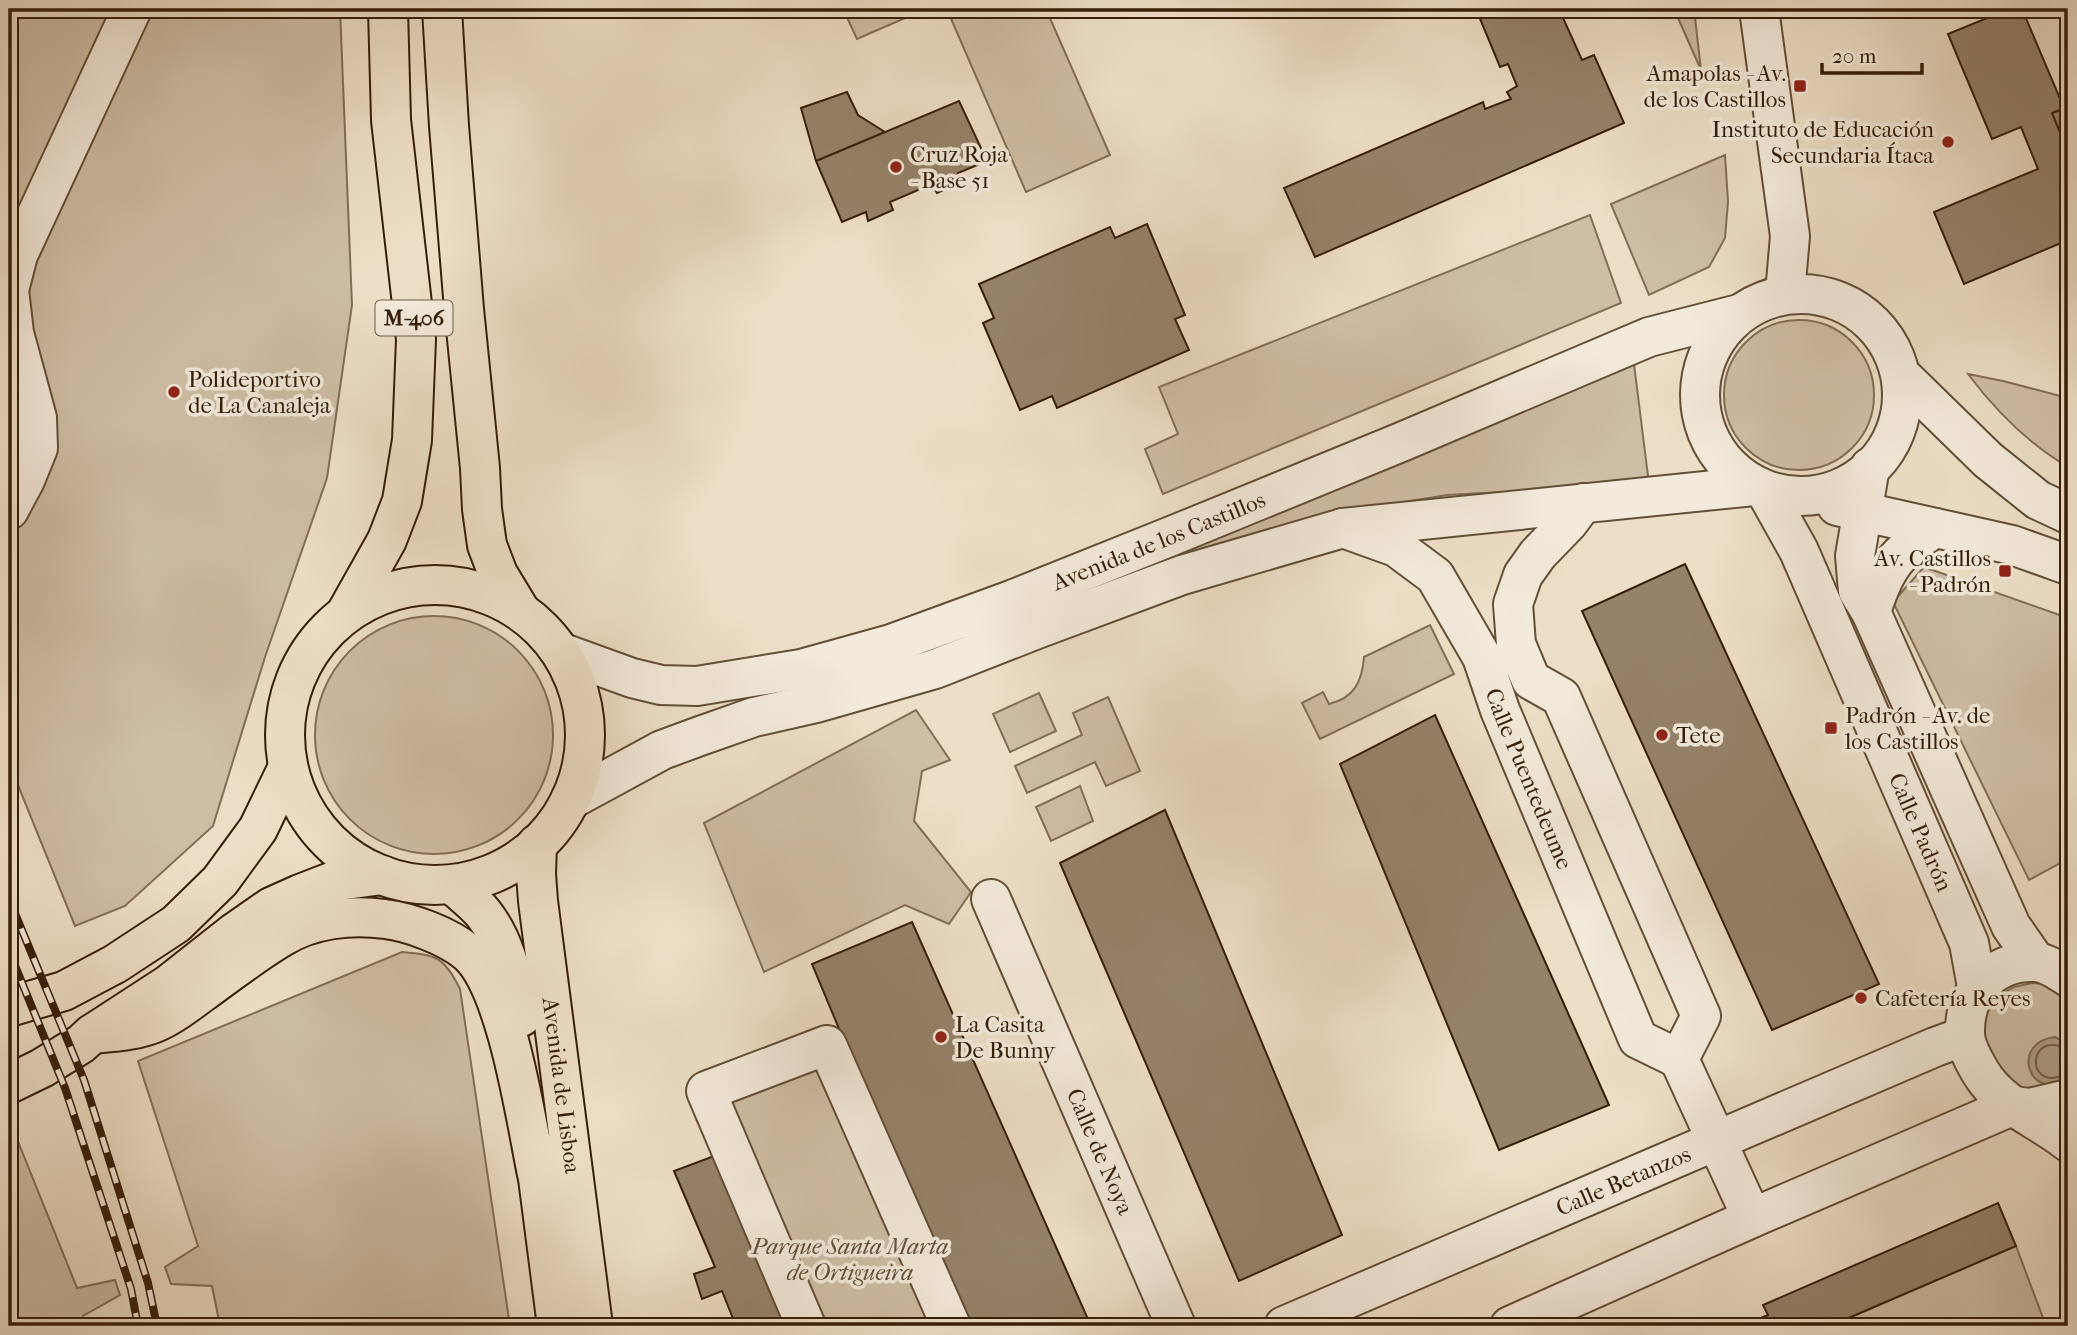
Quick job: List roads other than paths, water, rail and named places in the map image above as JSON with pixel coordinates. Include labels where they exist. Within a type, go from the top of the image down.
[{"type":"main road","name":"M-406","points":[[346,613],[387,540],[402,501],[412,440],[416,340],[391,120],[388,9]]},
{"type":"main road","name":"M-406","points":[[442,9],[482,509],[487,545],[498,574],[517,607]]},
{"type":"main road","points":[[414,585],[445,585],[484,593],[517,607],[552,639],[563,653],[574,677],[582,709],[584,729],[581,768],[570,800],[555,827],[508,869],[454,886],[408,882],[382,875],[340,852],[306,816],[288,769],[286,711],[292,687],[322,633],[346,613],[414,585]]},
{"type":"main road","points":[[9,1007],[64,991],[115,964],[176,924],[219,881],[258,829],[288,769]]},
{"type":"main road","name":"Avenida de Lisboa","points":[[537,844],[538,901],[593,1326]]},
{"type":"main road","points":[[9,1084],[80,1045],[92,1034],[169,984],[271,907],[331,883],[382,875]]},
{"type":"main road","name":"Avenida de Lisboa","points":[[454,886],[482,911],[497,933],[509,964],[522,1022],[537,1174],[557,1326]]},
{"type":"main road","points":[[9,1060],[92,1034],[130,1030],[158,1022],[285,935],[313,924],[372,917],[404,921],[437,935],[468,953],[485,977],[500,1010],[513,1059],[537,1174]]},
{"type":"street","points":[[9,510],[38,448],[37,418],[13,333],[9,290],[18,255],[132,9]]},
{"type":"street","points":[[1768,12],[1790,236],[1786,294]]},
{"type":"street","points":[[1904,378],[1903,403],[1897,427],[1886,448],[1870,467],[1851,482],[1817,496],[1791,499],[1760,489],[1732,471],[1710,439],[1703,420],[1701,381],[1710,353],[1725,328],[1739,314],[1764,299],[1806,293],[1844,306],[1861,317],[1888,344],[1904,378],[1988,460],[2038,500],[2068,514]]},
{"type":"street","name":"Avenida de los Castillos","points":[[563,653],[632,678],[661,685],[697,686],[800,669],[891,644],[1014,599],[1169,537],[1649,337],[1739,314]]},
{"type":"street","name":"Calle Padrón","points":[[1870,467],[1855,556],[1858,591],[1871,612],[2011,926],[2052,969]]},
{"type":"street","name":"Avenida de los Castillos","points":[[570,800],[662,750],[700,736],[754,717],[935,670],[1182,575],[1343,528],[1583,503],[1760,489]]},
{"type":"street","name":"Calle Padrón","points":[[1760,489],[1799,551],[1969,943],[1977,986]]},
{"type":"street","points":[[1805,498],[2012,545],[2068,565]]},
{"type":"street","name":"Calle Puentedeume","points":[[1343,528],[1396,547],[1436,576],[1482,657],[1500,710],[1638,1039],[1679,1059],[1701,1016],[1561,697],[1531,680],[1516,644],[1513,604],[1523,575],[1583,503]]},
{"type":"street","points":[[1871,612],[1879,586],[1892,562],[1911,543],[1935,528]]},
{"type":"street","points":[[1500,710],[1511,687],[1531,680]]},
{"type":"street","name":"Calle de Noya","points":[[992,899],[1176,1326]]},
{"type":"street","points":[[2052,969],[2005,967],[1989,976],[1977,986],[1966,1012],[1965,1036],[1980,1072],[1992,1088],[2012,1106],[2068,1142]]},
{"type":"street","name":"Calle Betanzos","points":[[1284,1326],[1715,1140],[1965,1036]]},
{"type":"street","points":[[806,1326],[706,1091],[827,1045],[951,1326]]},
{"type":"street","points":[[1679,1059],[1752,1218]]},
{"type":"street","points":[[1510,1326],[2012,1106],[2030,1108],[2068,1099]]},
{"type":"water","points":[[2055,1037],[2068,1044],[2068,1079],[2054,1084],[2043,1083],[2034,1078],[2029,1059],[2032,1049],[2041,1041]]},
{"type":"railway","points":[[9,899],[84,1080],[148,1283],[157,1326]]},
{"type":"railway","points":[[9,951],[65,1088],[131,1289],[138,1326]]},
{"type":"place","name":"Amapolas - Av. de los Castillos","points":[[1800,86]]},
{"type":"place","name":"Instituto de Educación Secundaria Ítaca","points":[[1948,142]]},
{"type":"place","name":"Cruz Roja - Base 51","points":[[896,167]]},
{"type":"place","name":"Polideportivo de La Canaleja","points":[[174,392]]},
{"type":"place","name":"Av. Castillos - Padrón","points":[[2005,571]]},
{"type":"place","name":"Padrón - Av. de los Castillos","points":[[1831,728]]},
{"type":"place","name":"Tete","points":[[1662,735]]},
{"type":"place","name":"Cafetería Reyes","points":[[1861,998]]},
{"type":"place","name":"La Casita De Bunny","points":[[941,1037]]},
{"type":"park label","name":"Parque Santa Marta de Ortigueira","points":[[850,1259]]}]
